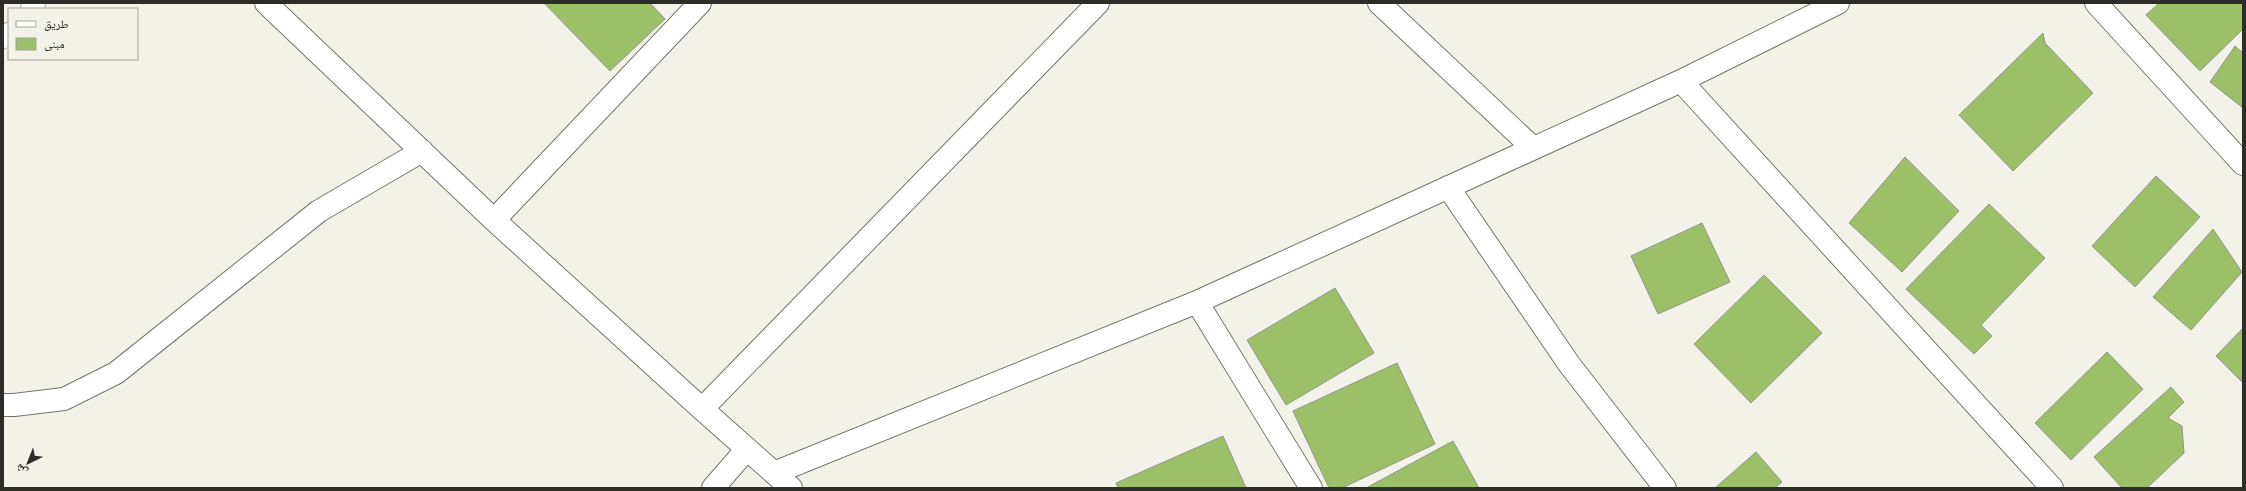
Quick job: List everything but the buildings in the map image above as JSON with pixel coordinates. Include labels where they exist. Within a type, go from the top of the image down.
[{"type":"street","points":[[266,3],[494,220],[791,488]]},
{"type":"street","points":[[494,220],[700,3]]},
{"type":"street","points":[[702,409],[1098,3]]},
{"type":"street","points":[[1379,3],[1533,148]]},
{"type":"street","points":[[774,473],[1197,302],[1681,81],[1838,3]]},
{"type":"street","points":[[2096,3],[2243,164]]},
{"type":"street","points":[[1681,81],[2052,488]]},
{"type":"street","points":[[3,405],[64,399],[116,373],[319,211],[422,151]]},
{"type":"street","points":[[1448,187],[1569,364],[1664,488]]},
{"type":"street","points":[[1197,302],[1311,488]]},
{"type":"street","points":[[713,488],[747,449]]}]
